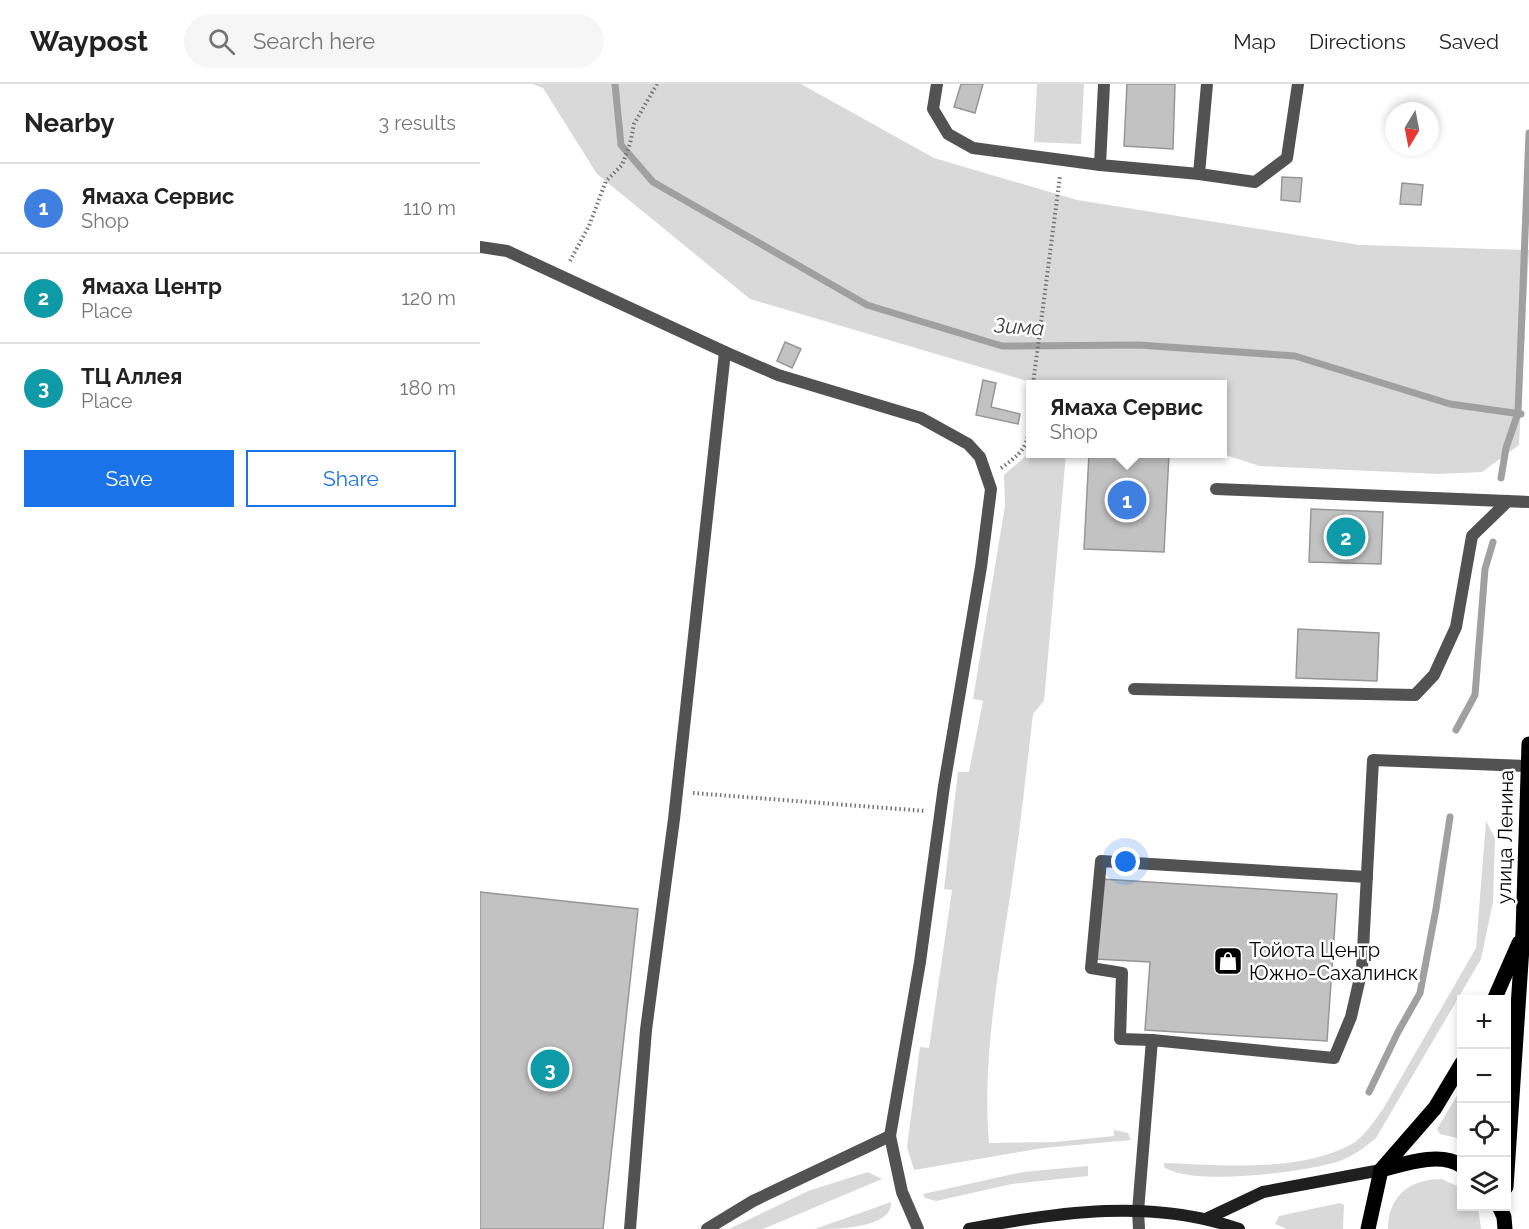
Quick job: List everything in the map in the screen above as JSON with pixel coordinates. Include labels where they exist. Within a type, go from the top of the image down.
[{"type":"main road","name":"улица Ленина","points":[[1508,1157],[1523,932],[1529,744]]},
{"type":"main road","name":"улица Ленина","points":[[1496,995],[1523,932]]},
{"type":"main road","points":[[1368,1229],[1381,1170],[1435,1108],[1457,1070]]},
{"type":"main road","points":[[1208,1218],[1263,1192],[1381,1170],[1413,1161],[1453,1160],[1457,1163]]},
{"type":"main road","points":[[969,1229],[1054,1215],[1138,1211],[1208,1218],[1239,1229]]},
{"type":"main road","points":[[1208,1218],[1222,1229]]},
{"type":"lane","points":[[937,84],[933,109],[948,134],[973,148],[1062,161],[1199,174],[1255,182],[1287,158],[1298,84]]},
{"type":"lane","points":[[1100,165],[1104,84]]},
{"type":"lane","points":[[1199,174],[1207,84]]},
{"type":"lane","points":[[480,247],[507,251],[778,375],[921,418],[968,444],[980,457],[988,474],[991,489],[981,567],[962,674],[920,962],[890,1136],[902,1192],[918,1229]]},
{"type":"lane","points":[[630,1229],[646,1030],[674,819],[725,352]]},
{"type":"lane","points":[[1216,489],[1529,502]]},
{"type":"lane","points":[[1134,689],[1415,695],[1434,675],[1456,627],[1472,536],[1508,501]]},
{"type":"lane","points":[[1367,877],[1101,861],[1091,968],[1122,973],[1120,1039],[1152,1040],[1334,1058],[1351,1017],[1362,969],[1367,877],[1373,760],[1527,766]]},
{"type":"lane","points":[[1139,1229],[1138,1211],[1152,1040]]},
{"type":"lane","points":[[706,1229],[753,1201],[890,1136]]},
{"type":"path","points":[[559,276],[582,240],[606,181],[622,165],[634,124],[657,84]]},
{"type":"path","points":[[1034,380],[1062,161]]},
{"type":"path","points":[[988,474],[1022,453],[1026,442]]},
{"type":"path","points":[[689,793],[785,798],[929,811]]},
{"type":"shaded area","points":[[533,84],[801,84],[934,158],[1077,200],[1360,245],[1529,250],[1519,445],[1482,472],[1439,474],[1260,466],[1227,456],[1227,380],[1026,381],[750,299],[597,174],[543,88]]},
{"type":"shaded area","points":[[1037,84],[1084,84],[1081,144],[1034,142]]},
{"type":"shaded area","points":[[1026,456],[1026,458],[1066,458],[1044,701],[1033,714],[1017,846],[992,1017],[987,1111],[989,1143],[1055,1142],[1114,1136],[1114,1130],[1128,1133],[1131,1140],[1043,1148],[914,1170],[907,1147],[920,1047],[929,1048],[952,890],[944,889],[958,772],[969,772],[983,701],[973,699],[1005,506],[1004,475]]},
{"type":"shaded area","points":[[1486,821],[1495,838],[1493,902],[1481,959],[1460,995],[1457,995],[1457,1000],[1376,1138],[1348,1158],[1300,1170],[1223,1177],[1178,1173],[1164,1167],[1164,1163],[1235,1166],[1284,1163],[1331,1153],[1357,1141],[1383,1109],[1476,948]]},
{"type":"shaded area","points":[[1457,1096],[1457,1138],[1440,1134],[1437,1129]]},
{"type":"shaded area","points":[[1088,1166],[1088,1176],[1012,1184],[936,1201],[925,1198],[923,1194],[1023,1172]]},
{"type":"shaded area","points":[[868,1172],[882,1179],[763,1229],[729,1229],[808,1191]]},
{"type":"shaded area","points":[[1442,1179],[1457,1186],[1457,1211],[1479,1211],[1481,1229],[1388,1229],[1392,1207],[1403,1191],[1420,1182]]},
{"type":"shaded area","points":[[891,1202],[889,1211],[882,1218],[873,1222],[847,1228],[815,1229]]},
{"type":"shaded area","points":[[1340,1203],[1344,1205],[1343,1229],[1287,1229],[1275,1224],[1279,1216]]},
{"type":"building","points":[[961,84],[983,84],[975,113],[954,107]]},
{"type":"building","points":[[1127,84],[1175,84],[1173,149],[1124,146]]},
{"type":"building","points":[[1282,177],[1302,178],[1300,202],[1281,200]]},
{"type":"building","points":[[1402,183],[1423,185],[1421,205],[1400,204]]},
{"type":"building","points":[[785,342],[801,349],[792,368],[777,361]]},
{"type":"building","points":[[983,380],[996,383],[991,407],[1020,414],[1018,424],[976,415]]},
{"type":"building","points":[[1089,458],[1169,458],[1164,552],[1084,549]]},
{"type":"building","points":[[1311,509],[1383,512],[1381,564],[1309,562]]},
{"type":"building","points":[[1298,629],[1379,633],[1377,681],[1296,678]]},
{"type":"building","name":"Тойота Центр Южно-Сахалинск","points":[[1102,879],[1337,894],[1327,1041],[1145,1030],[1150,962],[1096,959]]},
{"type":"building","points":[[480,892],[638,909],[603,1229],[480,1229]]},
{"type":"waterway","name":"Зима","points":[[615,84],[621,145],[653,182],[867,305],[1002,346],[1139,345],[1295,356],[1450,404],[1521,414]]},
{"type":"waterway","points":[[1501,478],[1506,448],[1518,413],[1529,133]]},
{"type":"waterway","points":[[1456,730],[1475,695],[1485,569],[1493,542]]},
{"type":"waterway","points":[[1369,1092],[1420,993],[1450,817]]},
{"type":"place","name":"Ямаха Сервис","points":[[1127,500]]},
{"type":"place","name":"Ямаха Центр","points":[[1346,537]]},
{"type":"place","name":"Тойота Центр Южно-Сахалинск","points":[[1228,961]]},
{"type":"place","name":"ТЦ Аллея","points":[[550,1069]]}]
